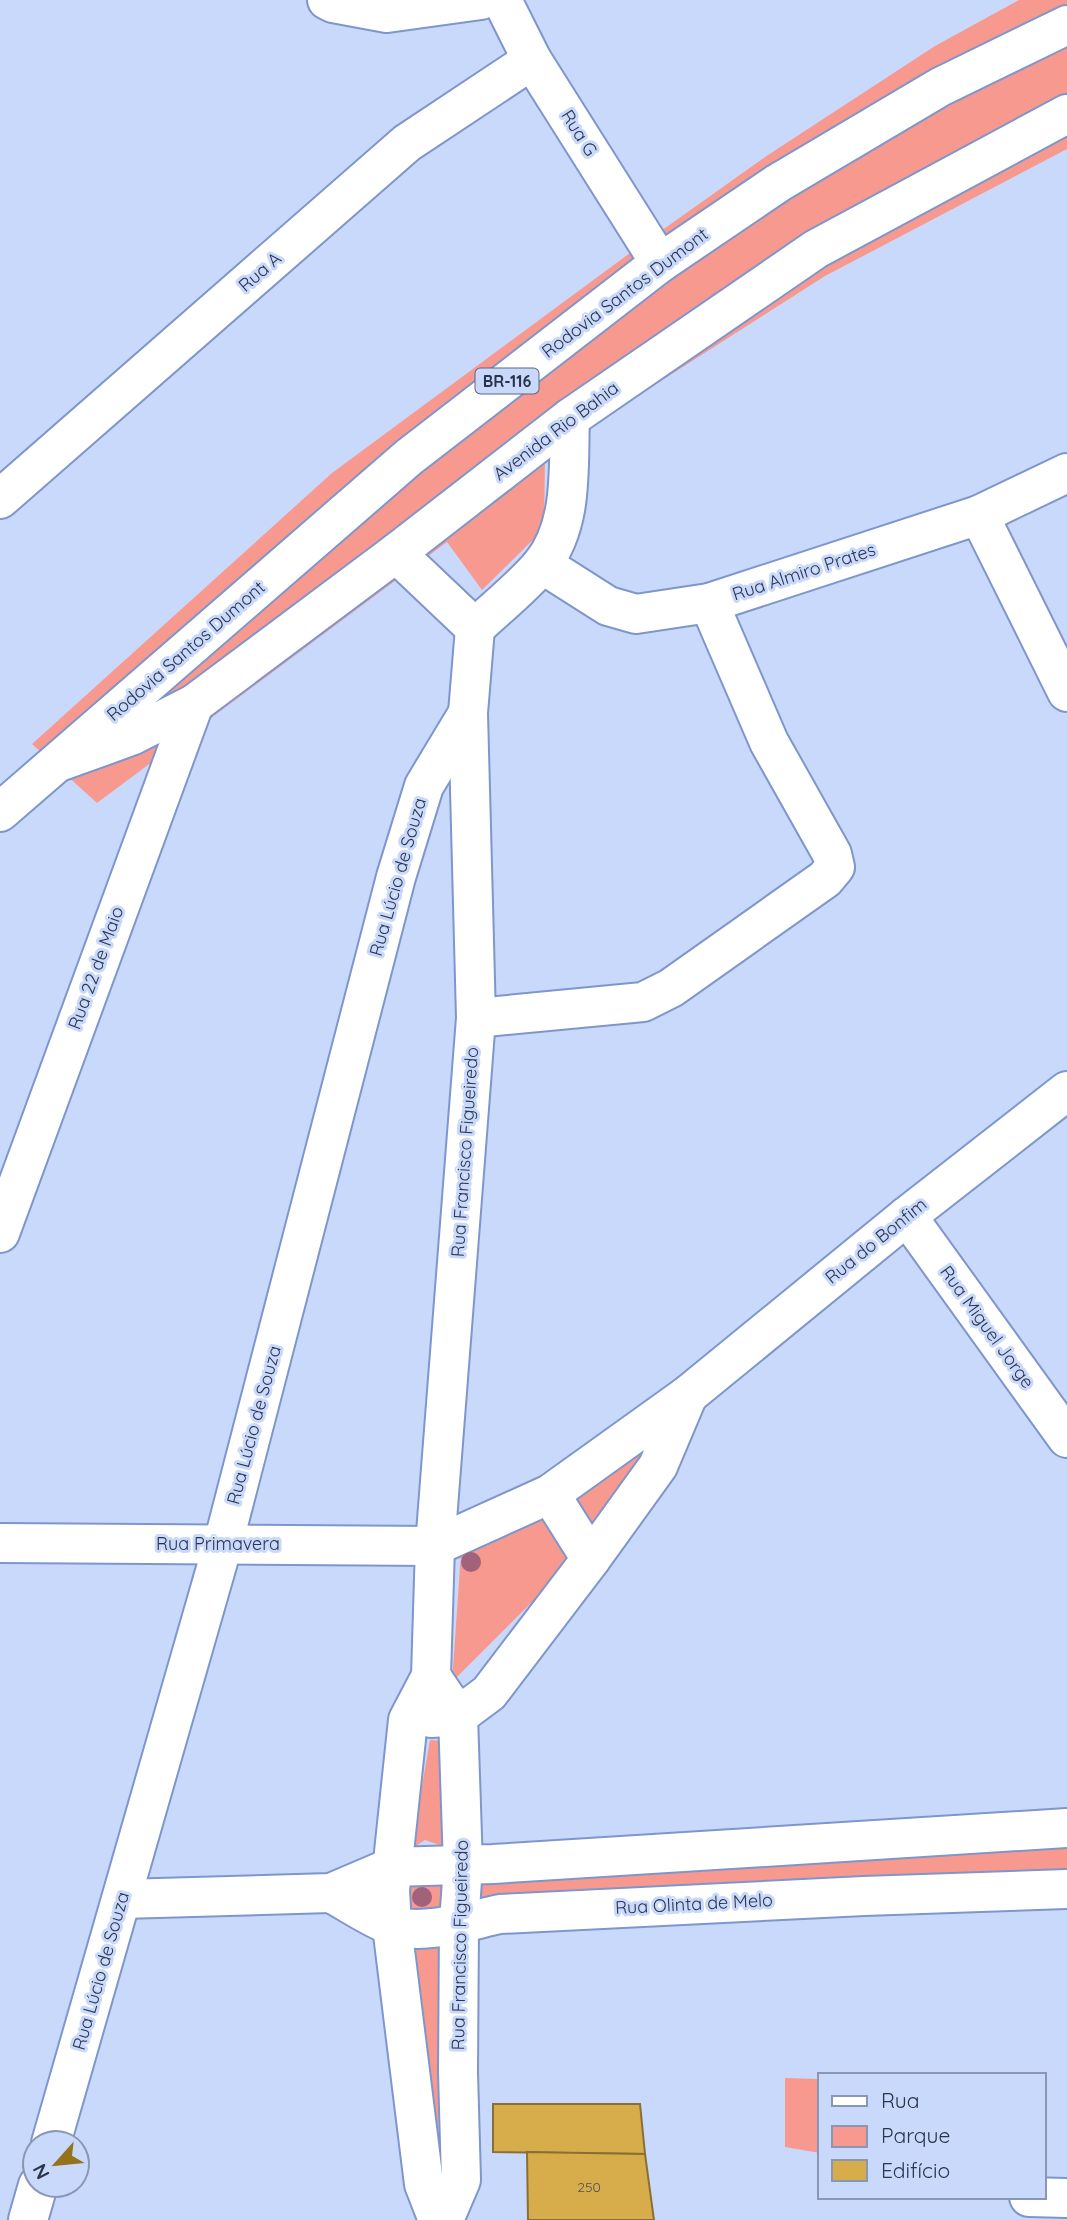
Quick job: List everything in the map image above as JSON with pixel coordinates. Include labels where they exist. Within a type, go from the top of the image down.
[{"type":"main road","points":[[327,0],[387,13],[481,0]]},
{"type":"main road","name":"Rua G","points":[[502,0],[533,60],[660,263]]},
{"type":"main road","name":"Rodovia Santos Dumont","points":[[0,812],[409,457],[660,263],[778,183],[940,87],[1067,25]]},
{"type":"main road","name":"Rua A","points":[[0,499],[407,143],[533,60]]},
{"type":"main road","name":"Avenida Rio Bahia","points":[[57,763],[131,736],[194,704],[396,553],[570,418],[816,249],[1067,114]]},
{"type":"main road","points":[[396,553],[475,628],[542,564],[557,538],[567,506],[570,418]]},
{"type":"main road","name":"Rua Almiro Prates","points":[[542,564],[608,606],[636,614],[709,603],[979,515],[1067,473]]},
{"type":"main road","points":[[979,515],[1067,692]]},
{"type":"main road","points":[[476,1018],[643,1002],[671,988],[825,879],[835,867],[832,853],[769,742],[709,603]]},
{"type":"main road","name":"Rua Francisco Figueiredo","points":[[438,2220],[424,2184],[392,1926],[390,1890],[408,1720],[431,1676],[435,1546],[476,1018],[468,713],[475,628]]},
{"type":"main road","name":"Rua 22 de Maio","points":[[0,1233],[194,704]]},
{"type":"main road","name":"Rua Lúcio de Souza","points":[[55,2129],[223,1544],[396,877],[424,786],[468,713]]},
{"type":"main road","name":"Rua do Bonfim","points":[[435,1546],[550,1494],[688,1395],[907,1216],[1067,1091]]},
{"type":"main road","name":"Rua Miguel Jorge","points":[[907,1216],[1067,1438]]},
{"type":"main road","name":"Rua do Bonfim","points":[[458,1716],[489,1693],[592,1559],[658,1466],[688,1395]]},
{"type":"main road","points":[[550,1494],[592,1559]]},
{"type":"main road","name":"Rua Primavera","points":[[0,1543],[435,1546]]},
{"type":"main road","points":[[408,1720],[458,1716],[431,1676]]},
{"type":"main road","name":"Rua Francisco Figueiredo","points":[[444,2220],[461,2180],[458,2072],[463,1866],[458,1716]]},
{"type":"main road","points":[[122,1899],[331,1893],[392,1867],[434,1864],[463,1866],[1067,1828]]},
{"type":"main road","name":"Rua Olinta de Melo","points":[[331,1893],[392,1926],[415,1928],[460,1923],[500,1914],[1067,1889]]},
{"type":"main road","points":[[1046,2197],[1067,2198]]},
{"type":"main road","points":[[28,2220],[34,2199]]},
{"type":"green space","points":[[1019,0],[1067,0],[1067,149],[825,276],[545,455],[544,529],[482,590],[447,542],[97,803],[32,744],[332,473],[630,253],[768,155],[935,46]]},
{"type":"green space","points":[[654,1438],[596,1538],[452,1682],[461,1553]]},
{"type":"green space","points":[[430,1740],[447,1741],[448,1848],[425,1840],[411,1849]]},
{"type":"green space","points":[[1067,1848],[1067,1881],[482,1909],[481,1878]]},
{"type":"green space","points":[[420,1867],[446,1887],[449,1902],[418,1923],[395,1886]]},
{"type":"green space","points":[[443,1936],[438,2144],[404,1941]]},
{"type":"green space","points":[[785,2078],[818,2079],[818,2153],[785,2147]]},
{"type":"building","points":[[493,2104],[640,2104],[645,2154],[493,2152]]},
{"type":"building","points":[[527,2152],[645,2154],[654,2220],[528,2220]]}]
